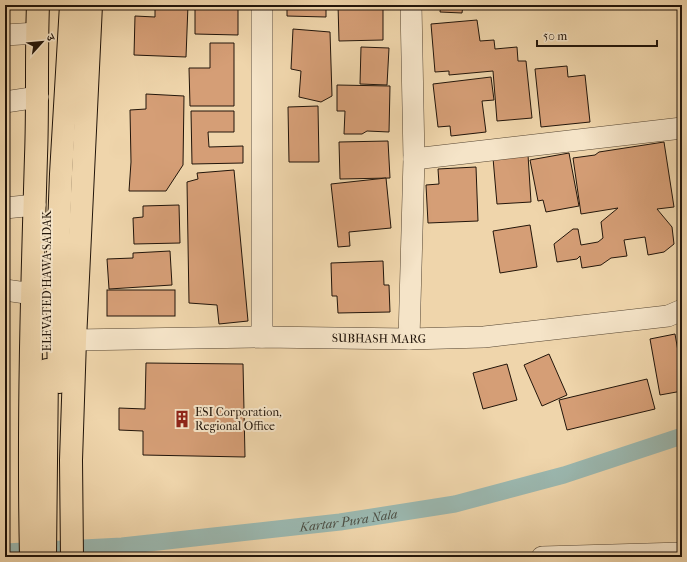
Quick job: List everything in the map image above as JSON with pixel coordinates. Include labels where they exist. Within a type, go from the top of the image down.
[{"type":"main road","points":[[31,557],[30,507],[38,96],[38,5]]},
{"type":"main road","name":"ELEVATED HAWA SADAK","points":[[45,557],[50,5]]},
{"type":"main road","name":"ELEVATED HAWA SADAK","points":[[71,5],[64,117],[57,288],[60,396],[71,460]]},
{"type":"main road","points":[[72,557],[71,460],[74,340],[91,5]]},
{"type":"street","points":[[262,5],[262,337]]},
{"type":"street","points":[[409,339],[414,159],[411,5]]},
{"type":"street","points":[[5,35],[37,33]]},
{"type":"street","points":[[5,102],[38,96]]},
{"type":"street","points":[[414,159],[682,128]]},
{"type":"street","points":[[5,208],[35,205]]},
{"type":"street","points":[[5,290],[33,294]]},
{"type":"street","name":"SUBHASH MARG","points":[[74,340],[262,337],[409,339],[484,337],[668,316],[682,310]]},
{"type":"street","points":[[542,557],[682,554]]},
{"type":"building","points":[[166,5],[188,5],[186,57],[134,55],[135,16],[155,17],[155,8],[166,9]]},
{"type":"building","points":[[195,5],[238,5],[238,35],[195,34]]},
{"type":"building","points":[[287,5],[326,5],[326,17],[287,16]]},
{"type":"building","points":[[338,5],[383,5],[383,40],[339,41]]},
{"type":"building","points":[[441,5],[463,5],[462,13],[440,12]]},
{"type":"building","points":[[477,20],[480,41],[494,40],[495,49],[517,47],[518,61],[526,61],[532,118],[497,121],[493,71],[449,75],[449,71],[435,72],[431,24]]},
{"type":"building","points":[[293,29],[330,32],[332,96],[321,102],[299,97],[301,71],[291,69]]},
{"type":"building","points":[[210,43],[234,43],[234,106],[190,106],[189,68],[210,68]]},
{"type":"building","points":[[361,47],[389,48],[387,85],[360,84]]},
{"type":"building","points":[[567,66],[568,77],[585,75],[590,122],[541,127],[535,69]]},
{"type":"building","points":[[491,77],[494,100],[482,101],[486,132],[451,136],[450,126],[438,127],[433,84]]},
{"type":"building","points":[[337,85],[390,86],[389,132],[367,131],[362,134],[344,134],[345,111],[337,111]]},
{"type":"building","points":[[146,94],[184,96],[183,165],[166,191],[129,191],[131,162],[130,110],[146,109]]},
{"type":"building","points":[[318,106],[319,162],[289,162],[288,107]]},
{"type":"building","points":[[191,111],[234,111],[234,132],[208,132],[209,147],[243,146],[243,163],[192,164]]},
{"type":"building","points":[[388,141],[390,178],[340,179],[339,142]]},
{"type":"building","points":[[664,142],[674,207],[657,209],[672,227],[674,244],[664,252],[648,255],[645,237],[624,240],[627,256],[611,258],[601,265],[582,268],[580,256],[577,259],[557,262],[554,244],[573,229],[578,229],[581,245],[598,242],[603,238],[601,222],[618,208],[581,214],[573,158],[595,155],[599,152]]},
{"type":"building","points":[[569,153],[579,206],[546,212],[543,200],[538,201],[530,160]]},
{"type":"building","points":[[528,155],[531,202],[497,204],[493,158]]},
{"type":"building","points":[[476,167],[478,221],[428,223],[426,185],[439,184],[438,169]]},
{"type":"building","points":[[234,170],[248,321],[219,324],[217,305],[189,303],[187,182],[198,179],[197,173]]},
{"type":"building","points":[[386,178],[391,228],[349,232],[350,246],[338,247],[331,184]]},
{"type":"building","points":[[179,205],[180,243],[134,244],[133,218],[143,217],[143,206]]},
{"type":"building","points":[[530,225],[537,267],[500,273],[493,231]]},
{"type":"building","points":[[170,251],[172,285],[109,289],[107,259],[133,258],[133,253]]},
{"type":"building","points":[[383,261],[384,285],[389,285],[390,312],[338,313],[337,296],[332,296],[331,263]]},
{"type":"building","points":[[107,290],[175,290],[175,316],[107,316]]},
{"type":"building","points":[[675,334],[682,374],[682,391],[660,395],[650,339]]},
{"type":"building","points":[[549,354],[567,395],[542,406],[524,365]]},
{"type":"building","name":"ESI Corporation, Regional Office","points":[[146,363],[243,364],[245,457],[143,455],[143,431],[119,430],[119,408],[145,409]]},
{"type":"building","points":[[507,364],[517,400],[483,409],[473,373]]},
{"type":"building","points":[[647,379],[655,409],[567,430],[559,400]]},
{"type":"waterway","name":"Kartar Pura Nala","points":[[5,552],[122,546],[340,522],[455,504],[564,475],[682,436]]},
{"type":"place","name":"ESI Corporation, Regional Office","points":[[182,419]]}]
